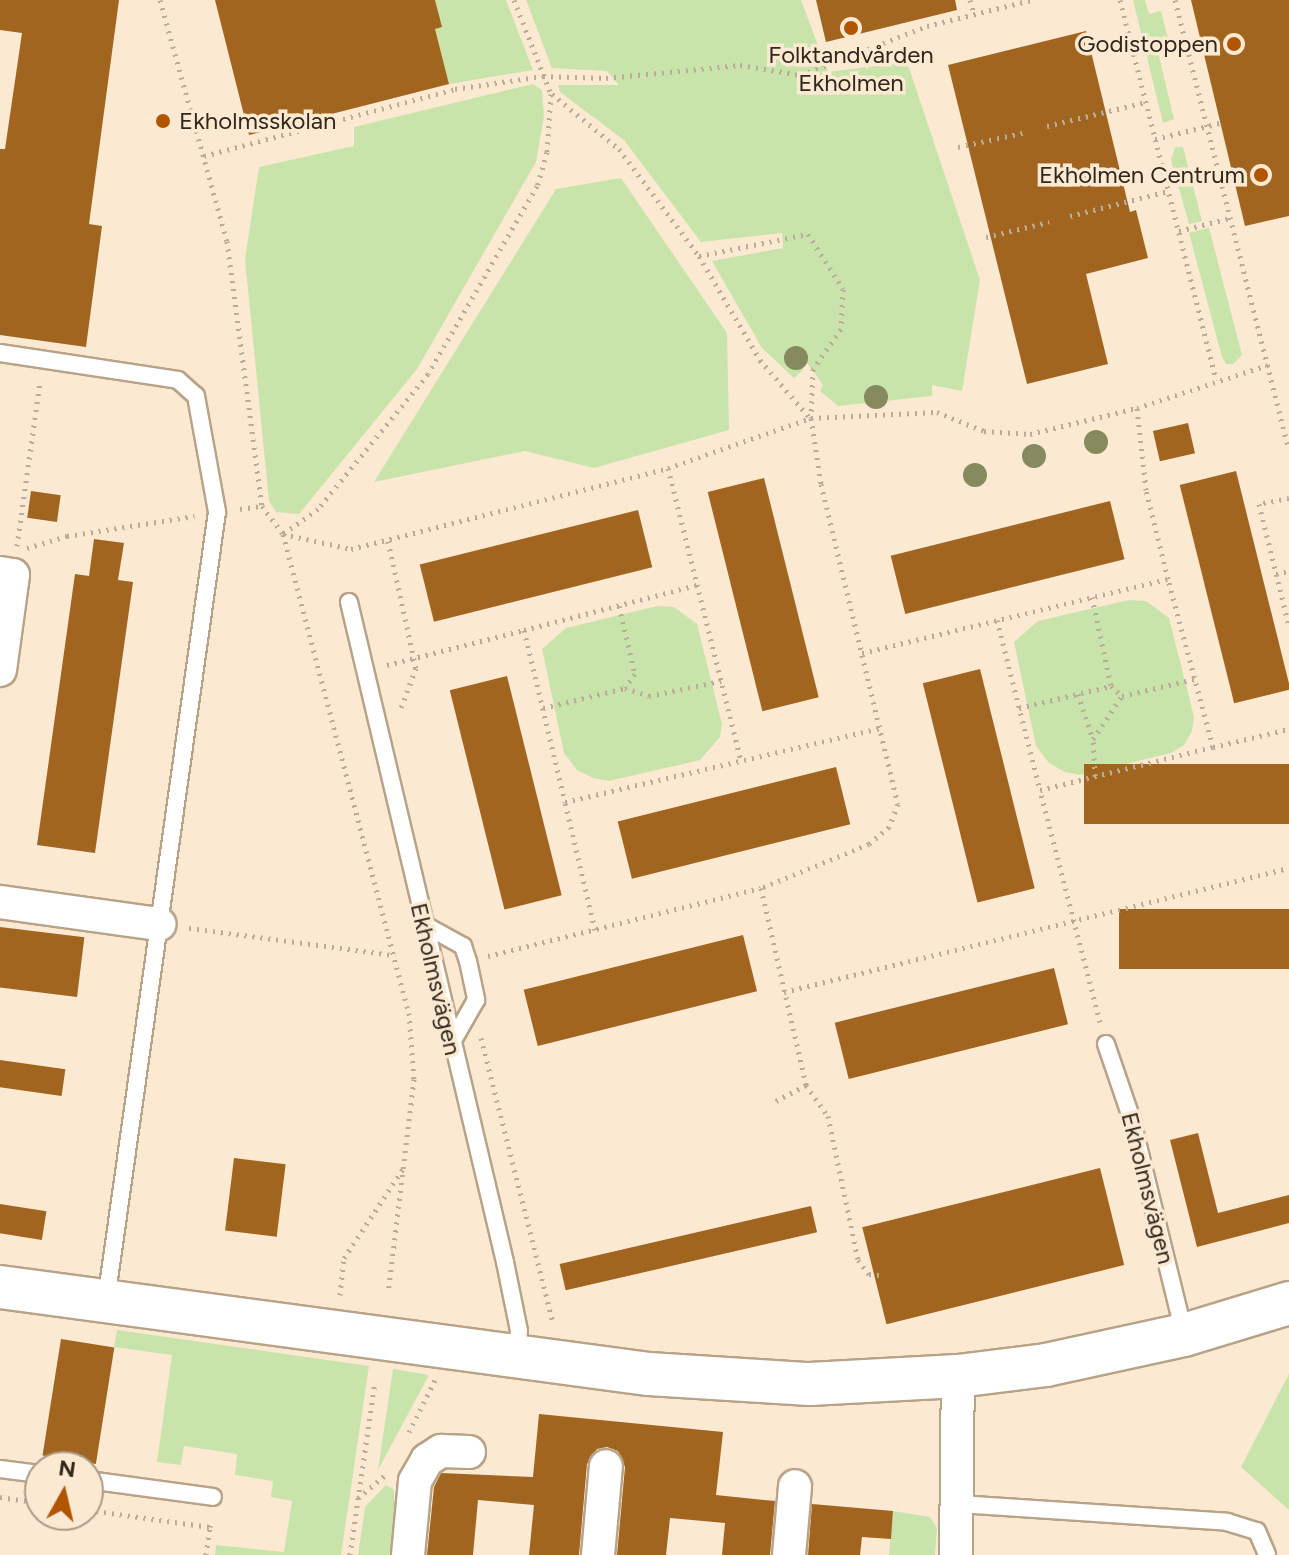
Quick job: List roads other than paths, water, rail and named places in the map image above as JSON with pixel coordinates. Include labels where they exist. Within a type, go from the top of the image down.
[{"type":"street","points":[[0,573],[13,575],[0,670]]},
{"type":"street","points":[[0,902],[159,924]]},
{"type":"street","points":[[0,1287],[516,1356],[748,1381],[810,1384],[958,1376],[1046,1365],[1184,1335],[1289,1303]]},
{"type":"street","points":[[956,1555],[959,1504],[958,1376]]},
{"type":"street","points":[[408,1555],[415,1481],[427,1460],[441,1451],[469,1452]]},
{"type":"street","points":[[598,1555],[606,1466]]},
{"type":"street","points":[[789,1555],[795,1486]]},
{"type":"lane","points":[[0,353],[178,380],[196,396],[217,512],[106,1302]]},
{"type":"lane","name":"Ekholmsvägen","points":[[349,602],[451,1044],[505,1262],[519,1331],[516,1356]]},
{"type":"lane","points":[[423,924],[463,946],[468,961],[476,1000],[451,1044]]},
{"type":"lane","name":"Ekholmsvägen","points":[[1106,1044],[1131,1117],[1184,1335]]},
{"type":"lane","points":[[0,1469],[24,1472]]},
{"type":"lane","points":[[104,1482],[213,1497]]},
{"type":"lane","points":[[959,1504],[1227,1522],[1257,1531],[1267,1555]]},
{"type":"place","name":"Folktandvården Ekholmen","points":[[851,28]]},
{"type":"place","name":"Godistoppen","points":[[1234,44]]},
{"type":"place","name":"Ekholmsskolan","points":[[163,121]]},
{"type":"place","name":"Ekholmen Centrum","points":[[1261,175]]}]
